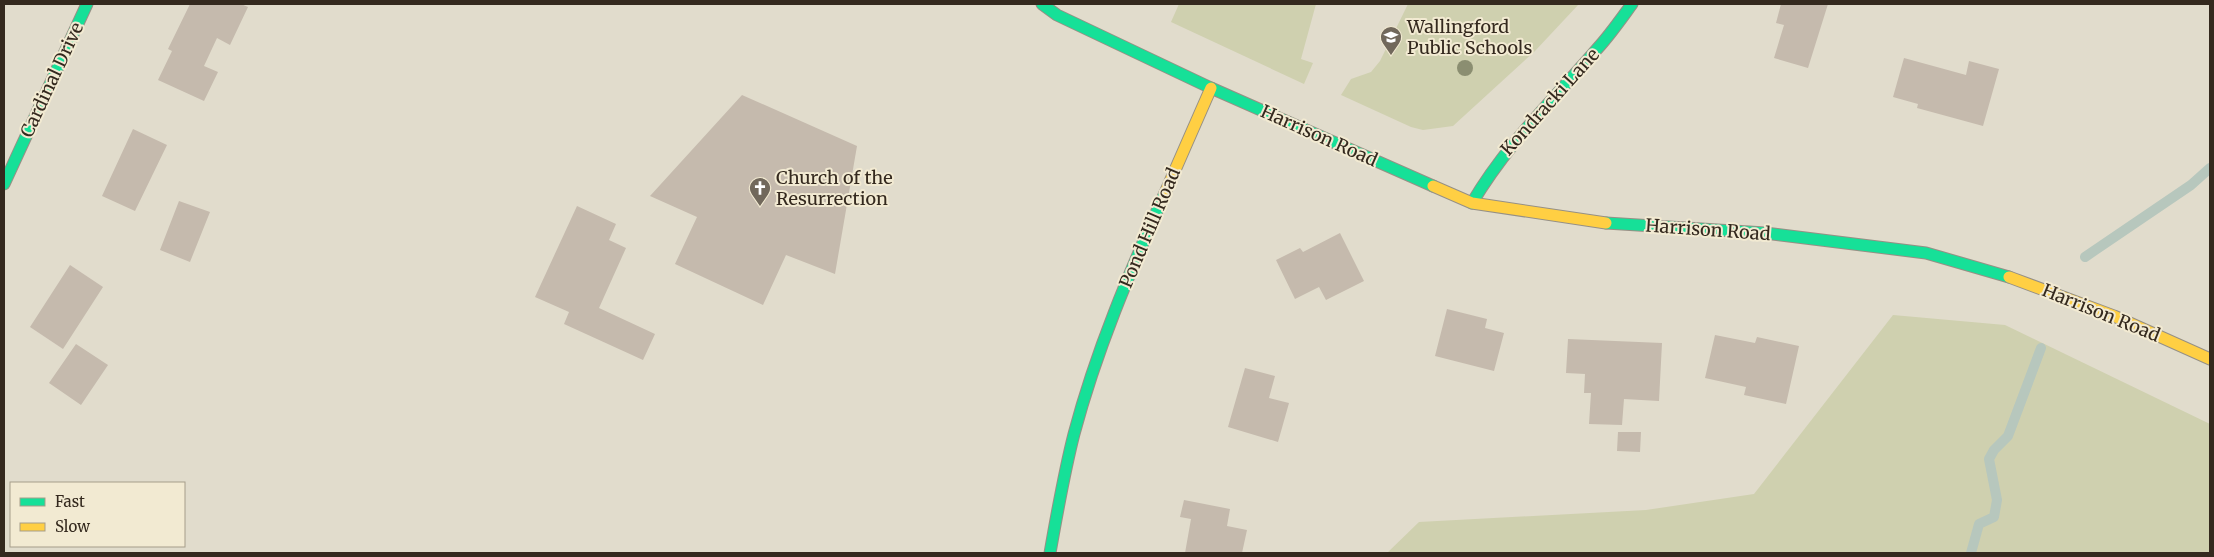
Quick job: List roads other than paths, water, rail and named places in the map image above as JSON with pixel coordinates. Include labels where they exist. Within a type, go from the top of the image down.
[{"type":"main road","name":"Cardinal Drive","points":[[4,184],[87,4]]},
{"type":"main road","points":[[1042,4],[1057,15],[1211,88]]},
{"type":"main road","name":"Kondracki Lane","points":[[1472,203],[1485,179],[1508,147],[1594,53],[1632,4]]},
{"type":"main road","name":"Harrison Road","points":[[1211,88],[1472,203],[1609,224],[1765,234],[1926,253],[2005,275],[2114,316],[2210,359]]},
{"type":"main road","name":"Pond Hill Road","points":[[1050,553],[1055,512],[1084,402],[1125,286],[1211,88]]},
{"type":"waterway","points":[[2085,257],[2191,185],[2210,168]]},
{"type":"waterway","points":[[1971,553],[1979,524],[1994,517],[1997,500],[1989,459],[1994,450],[2008,436],[2041,348]]},
{"type":"place","name":"Wallingford Public Schools","points":[[1391,56]]},
{"type":"place","name":"Church of the Resurrection","points":[[760,207]]}]
